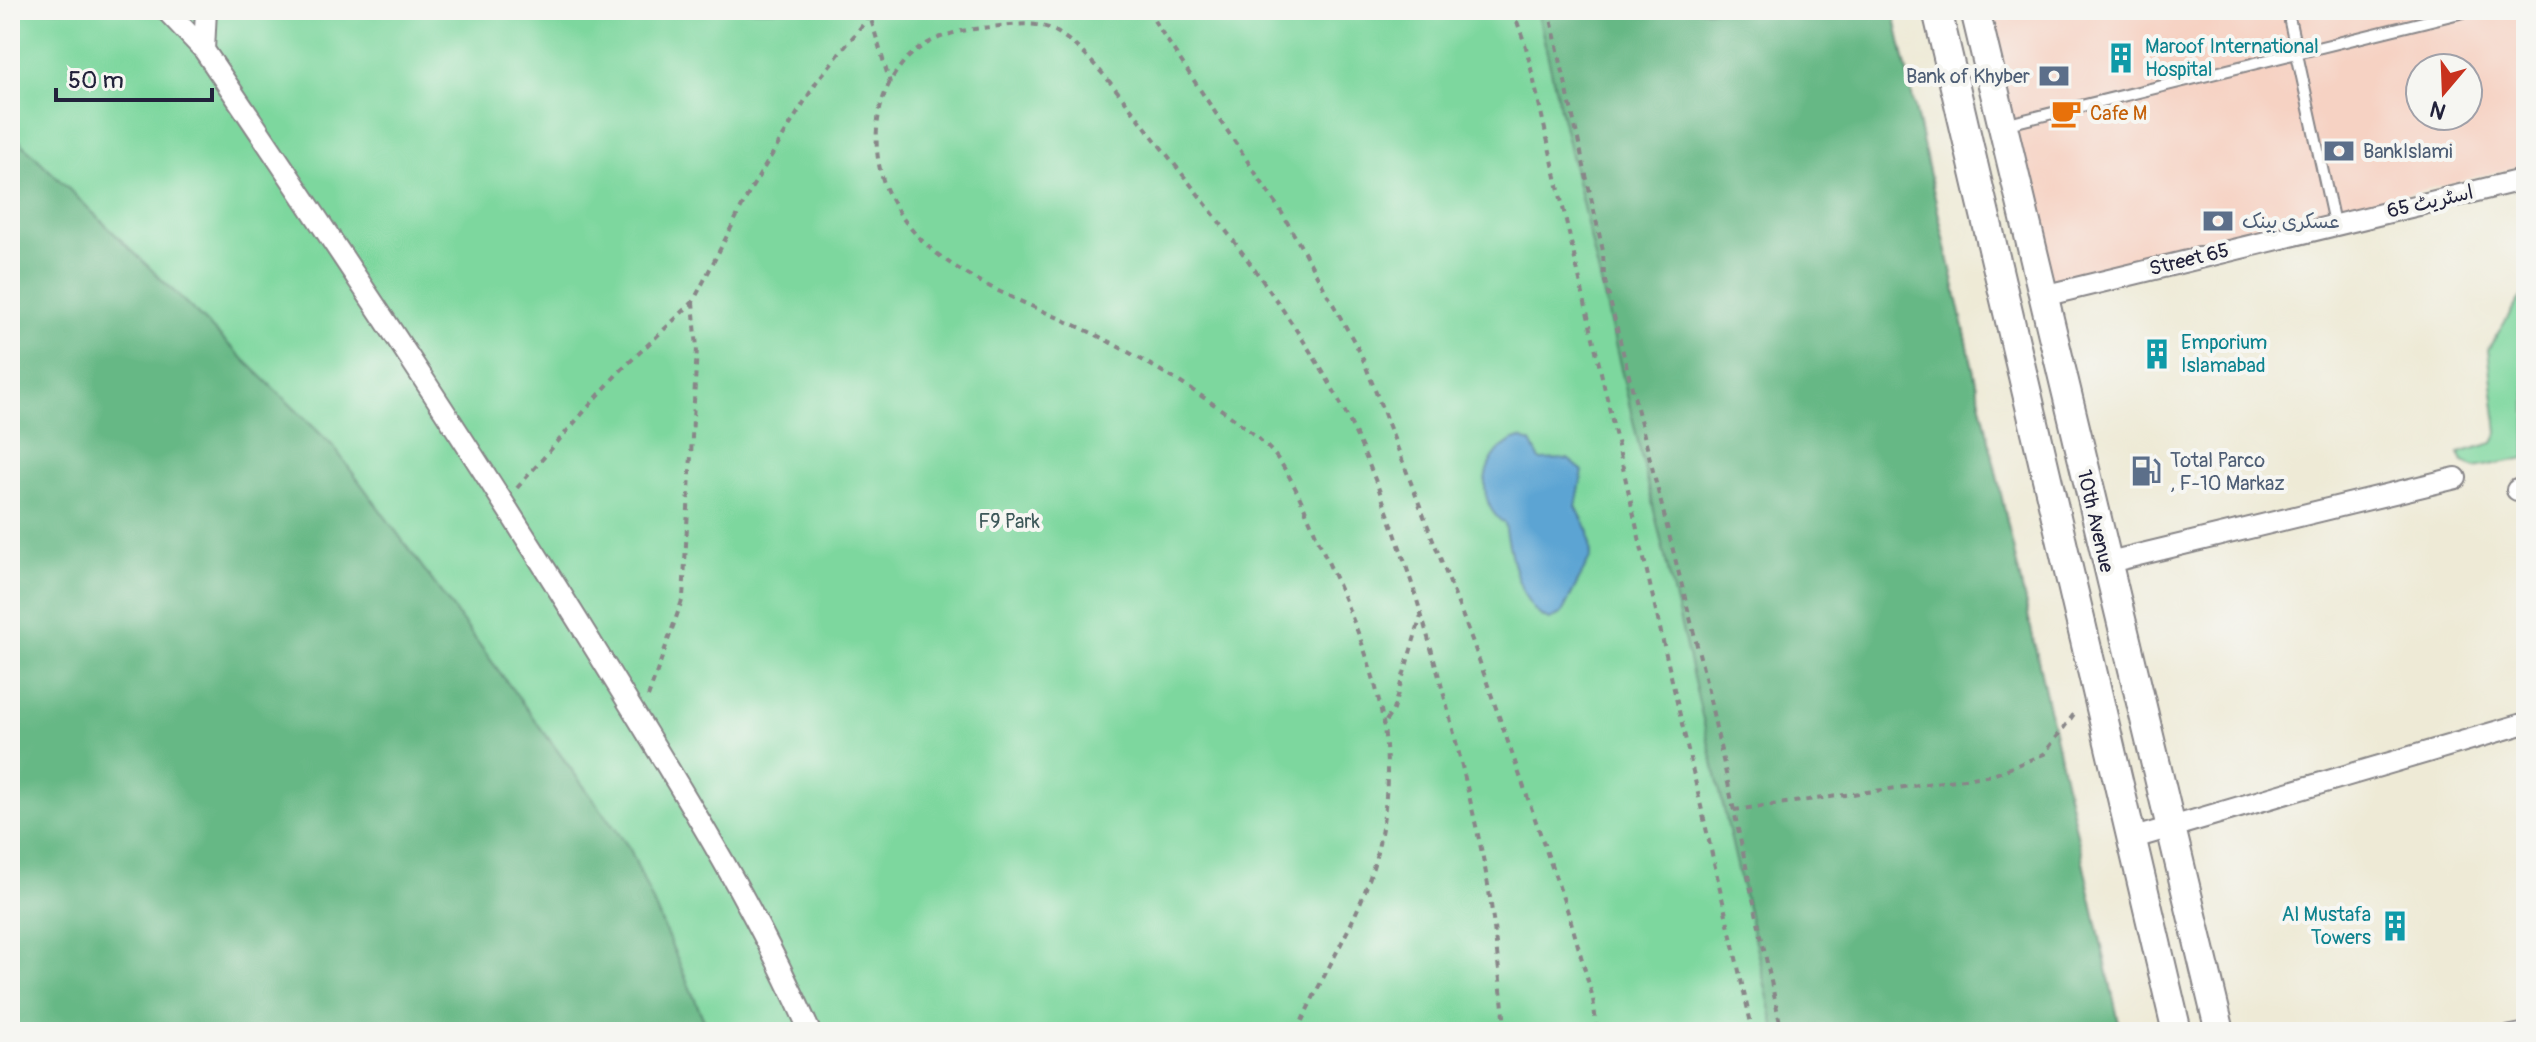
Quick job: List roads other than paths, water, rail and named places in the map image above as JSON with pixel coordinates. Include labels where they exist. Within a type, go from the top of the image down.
[{"type":"main road","name":"10th Avenue","points":[[1937,10],[2134,838],[2177,1032]]},
{"type":"main road","name":"10th Avenue","points":[[1977,19],[2000,126],[2105,563],[2173,828],[2220,1032]]},
{"type":"main road","points":[[1944,38],[1977,19]]},
{"type":"street","points":[[166,10],[204,50],[505,502],[640,722],[776,953],[810,1032]]},
{"type":"street","points":[[204,50],[206,10]]},
{"type":"street","name":"اسٹریٹ 65","points":[[2334,223],[2526,179]]},
{"type":"street","name":"Street 65","points":[[2043,296],[2334,223]]},
{"type":"street","points":[[2105,563],[2456,478]]},
{"type":"street","points":[[2134,838],[2526,723]]},
{"type":"lane","points":[[2000,126],[2472,10]]},
{"type":"lane","points":[[2290,22],[2334,223]]},
{"type":"lane","points":[[2506,1032],[2526,1028]]},
{"type":"water","points":[[1520,438],[1531,442],[1540,460],[1568,459],[1583,471],[1576,506],[1589,532],[1591,556],[1562,613],[1550,620],[1531,606],[1524,593],[1505,524],[1488,503],[1485,490],[1489,465],[1496,453]]},
{"type":"place","name":"Maroof International Hospital","points":[[2121,58]]},
{"type":"place","name":"Bank of Khyber","points":[[2054,76]]},
{"type":"place","name":"Cafe M","points":[[2066,113]]},
{"type":"place","name":"BankIslami","points":[[2339,151]]},
{"type":"place","name":"عسکری بینک","points":[[2218,221]]},
{"type":"place","name":"Emporium Islamabad","points":[[2157,354]]},
{"type":"place","name":"Total Parco , F-10 Markaz","points":[[2146,471]]},
{"type":"place","name":"Al Mustafa Towers","points":[[2395,926]]},
{"type":"park label","name":"F9 Park","points":[[1009,521]]}]
